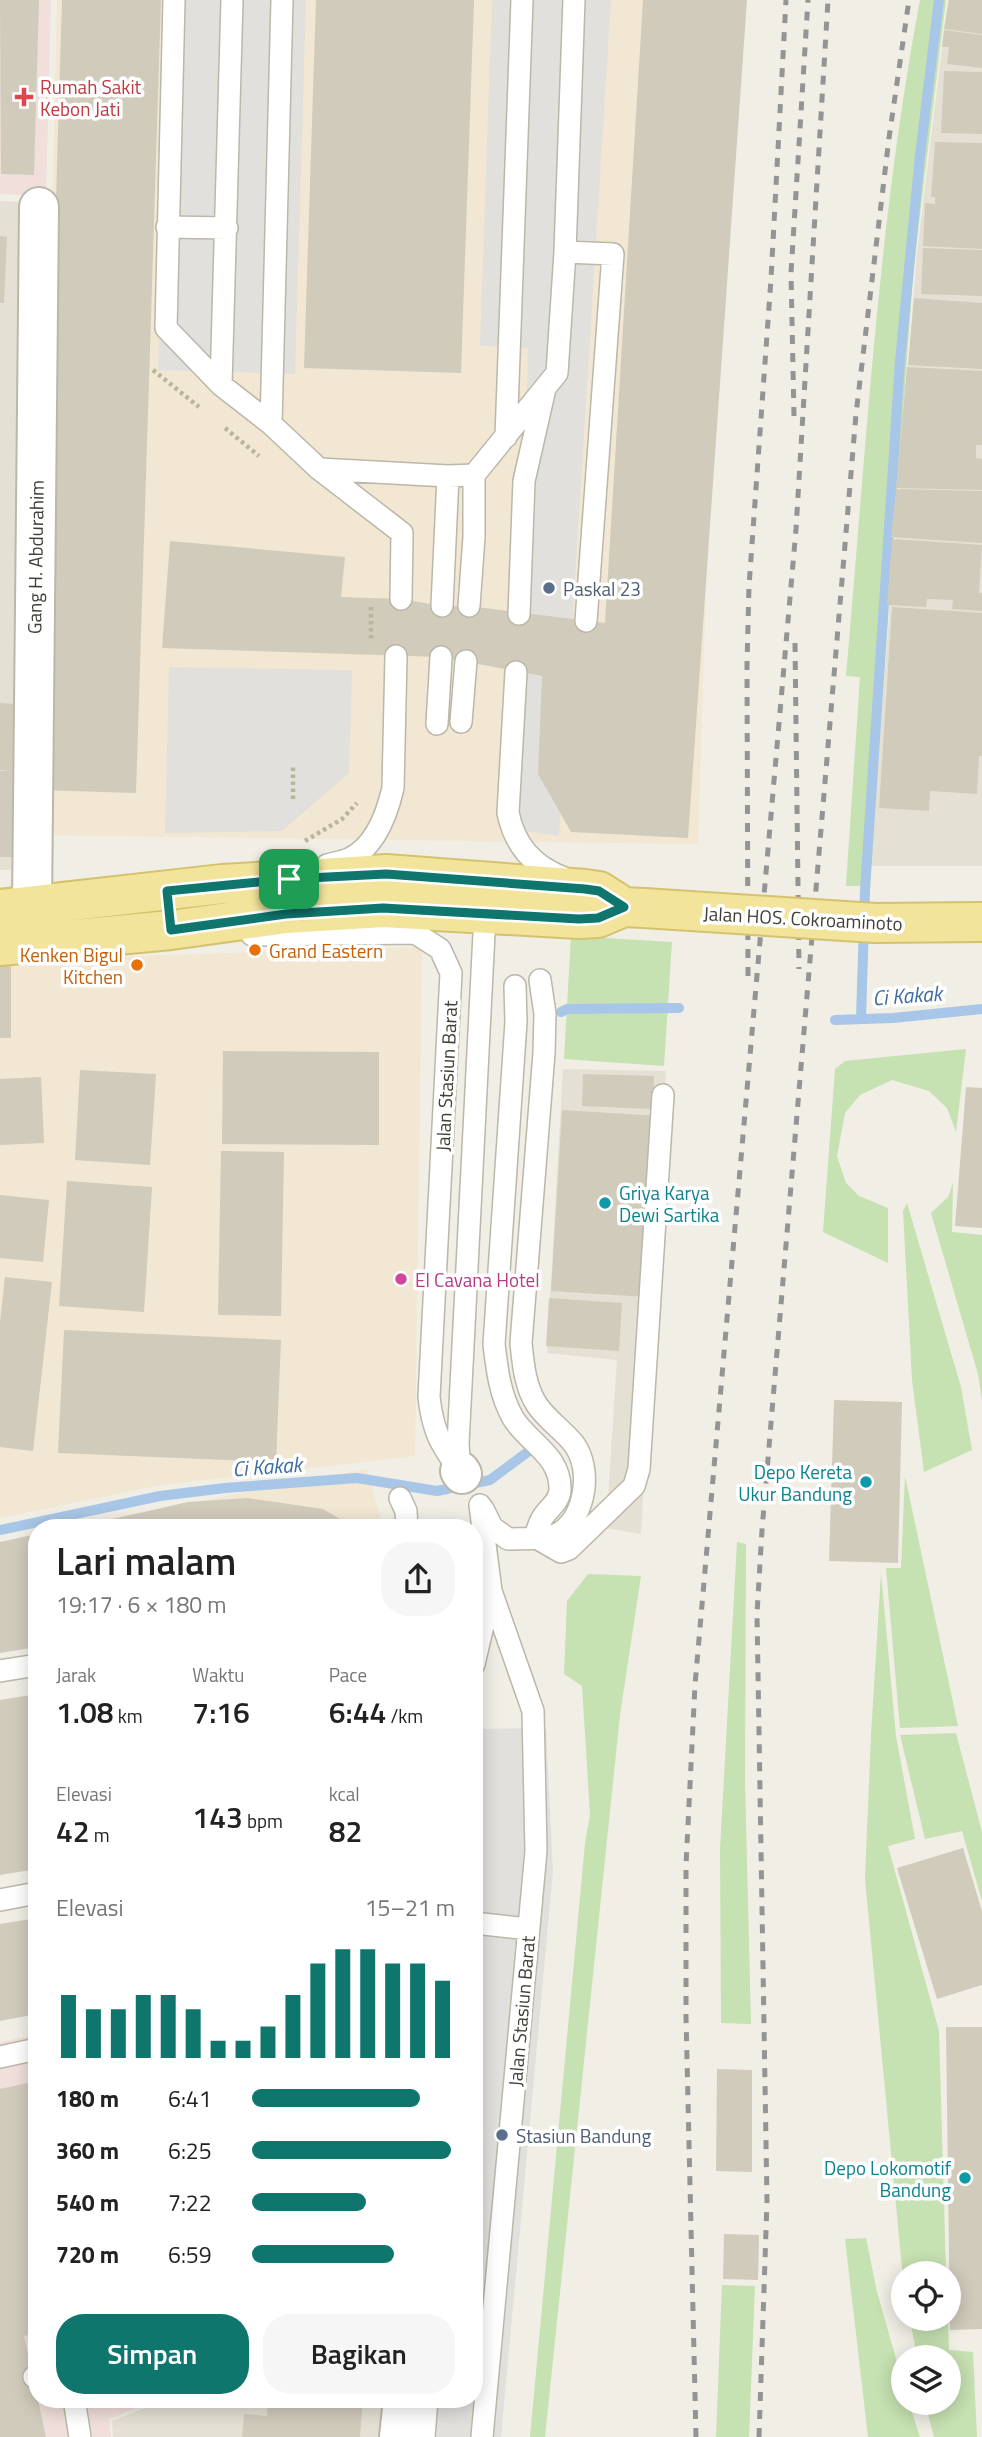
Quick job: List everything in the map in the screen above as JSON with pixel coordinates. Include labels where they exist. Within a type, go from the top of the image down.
[{"type":"main road","name":"Jalan HOS. Cokroaminoto","points":[[16,908],[167,891],[293,862],[386,874],[585,889],[599,891],[634,908]]},
{"type":"main road","points":[[167,891],[171,930]]},
{"type":"main road","name":"Jalan HOS. Cokroaminoto","points":[[0,946],[171,930],[286,914],[383,908],[598,918],[634,908],[875,923],[982,922]]},
{"type":"street","name":"Gang H. Abdurahim","points":[[16,908],[39,207]]},
{"type":"street","points":[[399,2437],[401,2408]]},
{"type":"lane","points":[[174,0],[166,328],[221,385],[271,424],[319,469],[402,533],[401,599]]},
{"type":"lane","points":[[221,385],[232,0]]},
{"type":"lane","points":[[271,424],[282,0]]},
{"type":"lane","points":[[506,437],[522,0]]},
{"type":"lane","points":[[469,606],[474,537],[474,475],[558,373],[574,0]]},
{"type":"lane","points":[[167,227],[227,228]]},
{"type":"lane","points":[[565,252],[613,254],[586,621]]},
{"type":"lane","points":[[519,614],[524,481],[546,388]]},
{"type":"lane","points":[[319,469],[474,475]]},
{"type":"lane","points":[[442,606],[448,475]]},
{"type":"lane","points":[[293,862],[351,858],[379,828],[388,809],[393,788],[396,656]]},
{"type":"lane","points":[[437,724],[441,657]]},
{"type":"lane","points":[[461,722],[466,661]]},
{"type":"lane","points":[[516,672],[508,813],[511,827],[516,840],[534,862],[585,889]]},
{"type":"lane","name":"Jalan Stasiun Barat","points":[[473,1519],[469,1487],[458,1444],[485,914]]},
{"type":"lane","name":"Jalan Stasiun Barat","points":[[171,930],[227,935],[415,933],[440,949],[451,972],[429,1397],[432,1421],[439,1442],[469,1487]]},
{"type":"lane","points":[[469,1487],[492,1527],[508,1539],[547,1537],[560,1532],[578,1515],[582,1493],[584,1469],[575,1446],[537,1405],[528,1385],[521,1343],[544,1054],[545,1014],[540,980]]},
{"type":"lane","points":[[515,986],[516,1022],[495,1344],[503,1394],[514,1420],[552,1460],[557,1473],[560,1490],[555,1504],[544,1515],[535,1537]]},
{"type":"lane","points":[[535,1537],[561,1552],[569,1549],[634,1486],[639,1469],[663,1095]]},
{"type":"lane","points":[[400,1498],[406,1519]]},
{"type":"lane","name":"Jalan Stasiun Barat","points":[[482,2437],[536,1851],[533,1711],[483,1592]]},
{"type":"lane","points":[[0,1671],[28,1666]]},
{"type":"lane","points":[[0,1900],[28,1895]]},
{"type":"lane","points":[[483,1924],[528,1929]]},
{"type":"lane","points":[[0,2057],[28,2051]]},
{"type":"lane","points":[[75,2408],[80,2437]]},
{"type":"lane","points":[[424,2437],[426,2408]]},
{"type":"path","points":[[153,370],[208,414]]},
{"type":"path","points":[[218,423],[261,458]]},
{"type":"path","points":[[371,598],[371,644]]},
{"type":"path","points":[[293,764],[293,799]]},
{"type":"path","points":[[293,862],[359,801]]},
{"type":"shaded area","name":"Rumah Sakit Kebon Jati","points":[[0,0],[51,0],[46,196],[0,194]]},
{"type":"shaded area","points":[[57,0],[738,0],[712,387],[698,844],[38,835]]},
{"type":"shaded area","points":[[170,0],[306,0],[295,374],[158,370]]},
{"type":"shaded area","name":"Paskal 23","points":[[492,0],[611,0],[559,836],[519,830],[528,348],[480,346]]},
{"type":"shaded area","points":[[948,0],[982,0],[982,866],[870,866],[917,252]]},
{"type":"shaded area","points":[[0,201],[23,202],[28,869],[0,870]]},
{"type":"shaded area","points":[[169,667],[352,670],[349,773],[282,831],[165,833]]},
{"type":"shaded area","points":[[422,947],[415,1456],[161,1485],[0,1518],[0,964],[43,959]]},
{"type":"shaded area","points":[[563,1069],[666,1071],[641,1534],[606,1528],[617,1360],[547,1353]]},
{"type":"shaded area","points":[[367,1469],[381,1519],[109,1519]]},
{"type":"shaded area","name":"Stasiun Bandung","points":[[546,1728],[553,1871],[501,2437],[404,2437],[406,2408],[483,2408],[483,1729]]},
{"type":"shaded area","points":[[28,2037],[28,2408],[137,2408],[109,2419],[111,2437],[0,2437],[0,2042]]},
{"type":"shaded area","points":[[144,2408],[397,2408],[394,2437],[113,2437],[112,2421]]},
{"type":"green space","points":[[920,0],[946,0],[914,264],[868,886],[846,886],[860,677],[846,676],[867,422],[883,252]]},
{"type":"green space","points":[[571,936],[672,942],[664,1066],[564,1059]]},
{"type":"green space","points":[[966,1049],[956,1132],[947,1108],[929,1091],[892,1080],[860,1095],[845,1113],[837,1156],[846,1183],[859,1196],[888,1208],[888,1263],[823,1232],[835,1069],[845,1061]]},
{"type":"green space","points":[[953,1183],[952,1232],[982,1235],[982,1400],[978,1374],[931,1213],[948,1197]]},
{"type":"green space","points":[[907,1203],[961,1387],[972,1450],[924,1472],[912,1380],[903,1211]]},
{"type":"green space","points":[[905,1476],[958,1726],[900,1728],[886,1568],[901,1568]]},
{"type":"green space","points":[[737,1542],[746,1544],[745,1780],[751,2024],[721,2023],[720,1850]]},
{"type":"green space","points":[[881,1573],[896,1736],[915,1839],[888,1846],[939,2031],[946,2261],[901,2261],[865,1879]]},
{"type":"green space","points":[[588,1574],[641,1576],[620,1715],[545,2437],[530,2437],[585,1843],[590,1815],[582,1686],[564,1674],[567,1601]]},
{"type":"green space","points":[[956,1733],[982,1832],[982,1901],[962,1831],[925,1839],[900,1735]]},
{"type":"green space","points":[[866,2238],[877,2292],[892,2345],[891,2415],[913,2415],[920,2437],[868,2437],[845,2239]]},
{"type":"green space","points":[[722,2285],[755,2286],[749,2437],[716,2437]]},
{"type":"green space","points":[[912,2331],[948,2331],[949,2345],[915,2345]]},
{"type":"green space","points":[[961,2351],[973,2352],[977,2437],[934,2437],[928,2415],[961,2415]]},
{"type":"building","name":"Rumah Sakit Kebon Jati","points":[[0,0],[39,0],[34,175],[1,174]]},
{"type":"building","points":[[62,0],[161,0],[136,793],[38,790]]},
{"type":"building","points":[[316,0],[474,0],[461,373],[304,368]]},
{"type":"building","points":[[643,0],[747,0],[688,838],[571,832],[538,774],[542,676],[441,657],[162,648],[170,541],[345,557],[341,597],[401,599],[442,606],[469,606],[605,623]]},
{"type":"building","points":[[949,0],[982,0],[982,34],[944,29]]},
{"type":"building","points":[[944,30],[982,35],[982,68],[947,64],[949,47],[942,47]]},
{"type":"building","points":[[944,71],[982,72],[982,134],[941,133]]},
{"type":"building","points":[[935,142],[982,143],[982,249],[923,246],[925,203],[935,204],[935,197],[931,197]]},
{"type":"building","points":[[0,236],[7,237],[4,303],[0,303]]},
{"type":"building","points":[[923,248],[982,250],[982,296],[921,294]]},
{"type":"building","points":[[914,298],[982,303],[982,369],[908,365]]},
{"type":"building","points":[[907,367],[982,371],[982,445],[976,445],[976,458],[982,459],[982,490],[896,488]]},
{"type":"building","points":[[896,489],[982,491],[982,543],[891,537]]},
{"type":"building","points":[[892,539],[982,545],[979,593],[982,593],[982,611],[952,609],[953,600],[927,599],[926,607],[887,605]]},
{"type":"building","points":[[892,607],[982,613],[982,756],[979,756],[977,794],[930,791],[929,811],[879,808]]},
{"type":"building","points":[[0,703],[33,705],[31,857],[0,857],[0,771],[11,770],[0,770]]},
{"type":"building","points":[[0,960],[11,960],[11,1038],[0,1038]]},
{"type":"building","points":[[223,1051],[379,1052],[379,1145],[222,1144]]},
{"type":"building","points":[[80,1070],[156,1074],[150,1165],[75,1160]]},
{"type":"building","points":[[583,1074],[654,1076],[653,1109],[582,1106]]},
{"type":"building","points":[[41,1077],[44,1143],[0,1145],[0,1079]]},
{"type":"building","points":[[966,1087],[982,1088],[982,1228],[955,1226]]},
{"type":"building","name":"Griya Karya Dewi Sartika","points":[[562,1110],[659,1116],[647,1297],[551,1291]]},
{"type":"building","points":[[221,1151],[284,1152],[281,1316],[218,1315]]},
{"type":"building","points":[[67,1181],[152,1187],[144,1312],[59,1306]]},
{"type":"building","points":[[0,1195],[49,1200],[43,1262],[0,1258]]},
{"type":"building","points":[[5,1277],[52,1282],[33,1451],[0,1447],[0,1322]]},
{"type":"building","points":[[549,1298],[622,1303],[619,1351],[546,1346]]},
{"type":"building","points":[[64,1330],[281,1340],[276,1462],[58,1453]]},
{"type":"building","name":"Depo Kereta Ukur Bandung","points":[[834,1400],[902,1402],[898,1563],[829,1561]]},
{"type":"building","points":[[248,1498],[323,1509],[340,1519],[113,1519],[188,1502]]},
{"type":"building","points":[[28,1536],[28,1648],[0,1653],[0,1542]]},
{"type":"building","points":[[28,1695],[28,1870],[0,1875],[0,1700]]},
{"type":"building","points":[[963,1848],[982,1911],[982,1985],[937,1999],[897,1868]]},
{"type":"building","points":[[28,1919],[28,2016],[0,2021],[0,1924]]},
{"type":"building","name":"Depo Lokomotif Bandung","points":[[946,2027],[982,2027],[982,2329],[961,2330],[961,2261],[949,2261]]},
{"type":"building","points":[[717,2069],[752,2070],[752,2172],[716,2171]]},
{"type":"building","points":[[28,2083],[28,2335],[24,2336],[28,2354],[28,2408],[40,2408],[46,2437],[0,2437],[0,2089]]},
{"type":"building","points":[[724,2234],[759,2235],[758,2280],[723,2279]]},
{"type":"building","points":[[267,2408],[362,2408],[360,2437],[242,2437],[244,2414],[267,2416]]},
{"type":"waterway","points":[[861,1019],[865,890],[900,361],[920,155],[939,0]]},
{"type":"waterway","name":"Ci Kakak","points":[[561,1012],[567,1009],[679,1008]]},
{"type":"waterway","name":"Ci Kakak","points":[[835,1020],[893,1018],[982,1009]]},
{"type":"waterway","name":"Ci Kakak","points":[[52,1519],[160,1496],[357,1478],[437,1491],[490,1480],[529,1451]]},
{"type":"waterway","name":"Ci Kakak","points":[[0,1530],[28,1524]]},
{"type":"railway","points":[[748,976],[749,586],[771,279],[786,0]]},
{"type":"railway","points":[[794,416],[791,273],[808,0]]},
{"type":"railway","points":[[696,2437],[686,2017],[686,1865],[695,1685],[796,529],[828,0]]},
{"type":"railway","points":[[759,2437],[767,2201],[757,1614],[762,1530],[856,414],[889,138],[909,0]]},
{"type":"railway","points":[[795,643],[799,969]]},
{"type":"place","name":"Rumah Sakit Kebon Jati","points":[[24,97]]},
{"type":"place","name":"Paskal 23","points":[[549,588]]},
{"type":"place","name":"Grand Eastern","points":[[255,950]]},
{"type":"place","name":"Kenken Bigul Kitchen","points":[[137,965]]},
{"type":"place","name":"Griya Karya Dewi Sartika","points":[[605,1203]]},
{"type":"place","name":"El Cavana Hotel","points":[[401,1279]]},
{"type":"place","name":"Depo Kereta Ukur Bandung","points":[[866,1482]]},
{"type":"place","name":"Stasiun Bandung","points":[[502,2135]]},
{"type":"place","name":"Depo Lokomotif Bandung","points":[[965,2178]]},
{"type":"route","points":[[386,874],[585,889],[599,891],[624,907],[598,918],[579,919],[383,908],[286,914],[171,930],[167,891],[289,879],[386,874]]}]
